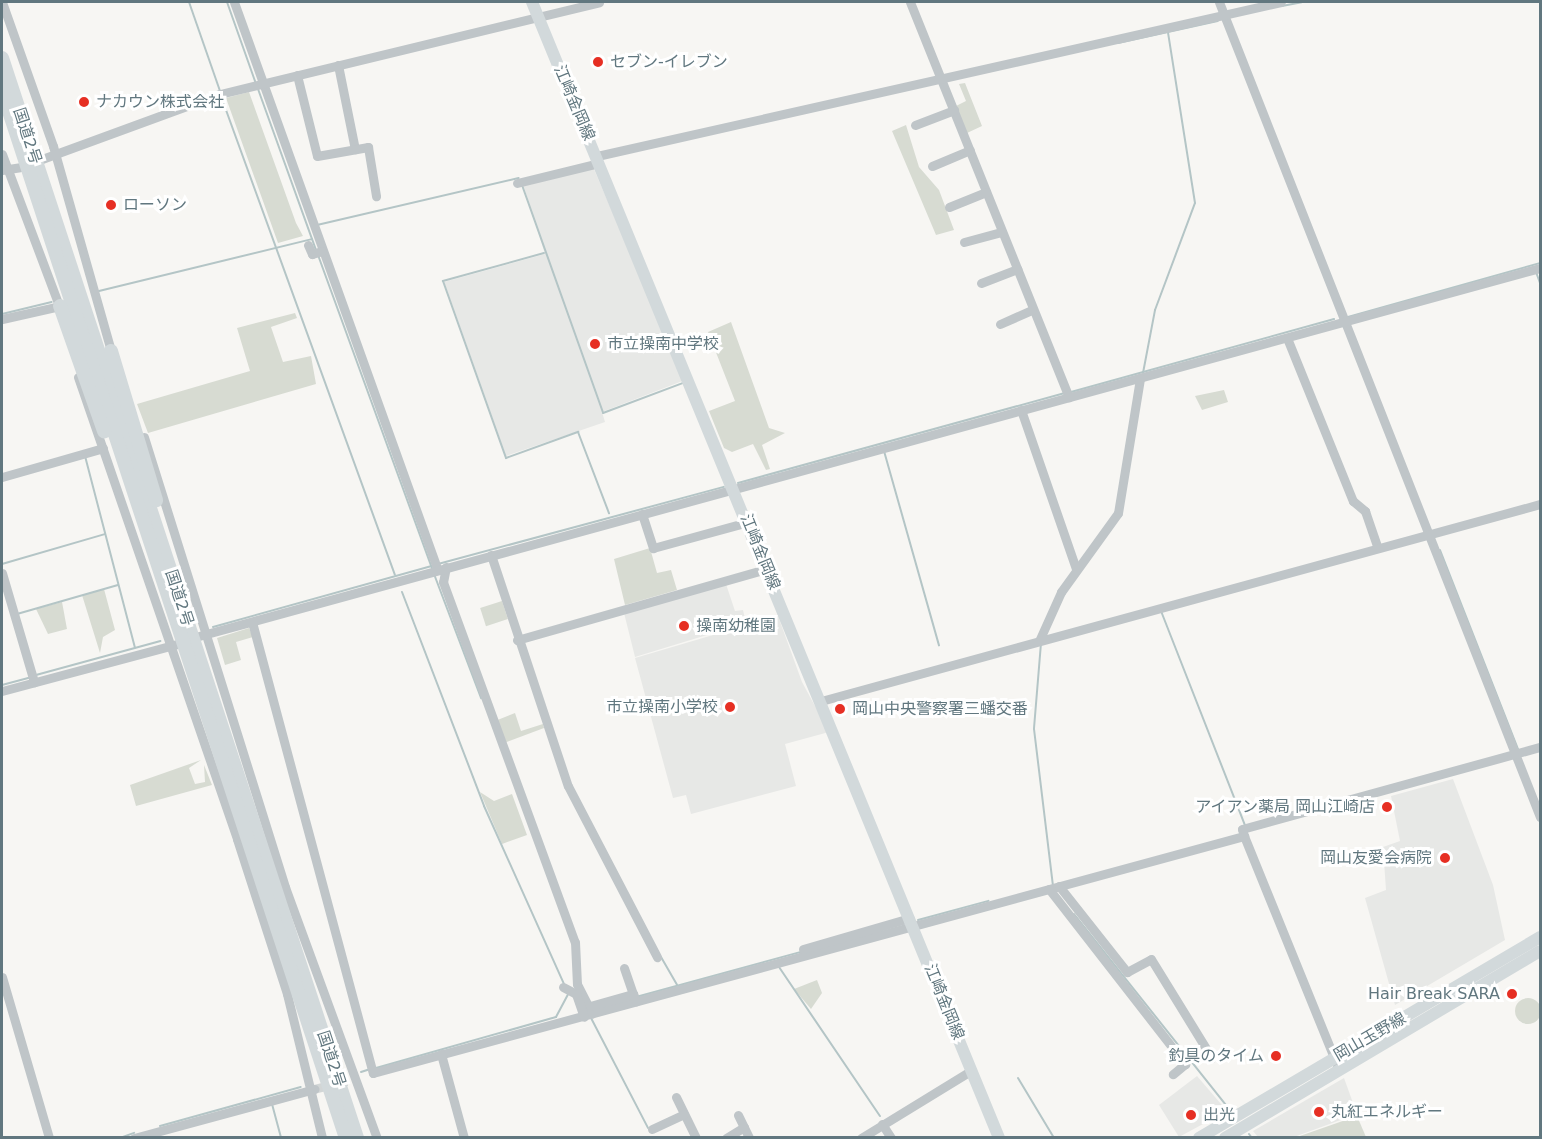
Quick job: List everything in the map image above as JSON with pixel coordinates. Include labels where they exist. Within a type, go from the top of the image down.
[{"type":"highway","name":"国道2号","points":[[2,57],[357,1137]]},
{"type":"highway","name":"国道2号","points":[[2,90],[346,1137]]},
{"type":"highway","points":[[60,306],[153,552]]},
{"type":"highway","points":[[111,351],[176,567],[178,595]]},
{"type":"highway","points":[[330,1054],[362,1137]]},
{"type":"main road","name":"江崎金岡線","points":[[531,2],[748,522],[999,1137]]},
{"type":"main road","name":"岡山玉野線","points":[[1225,1137],[1336,1064],[1540,937]]},
{"type":"main road","name":"岡山玉野線","points":[[1199,1137],[1540,951]]},
{"type":"street","points":[[2,2],[55,155],[111,351],[288,897],[351,1080],[377,1137]]},
{"type":"street","points":[[234,2],[256,85],[313,225],[318,252],[438,568],[575,942],[577,984],[590,1012]]},
{"type":"street","points":[[42,159],[256,85],[599,2]]},
{"type":"street","points":[[910,2],[1032,310],[1068,394]]},
{"type":"street","points":[[1219,2],[1540,817]]},
{"type":"street","points":[[517,183],[598,160],[1226,17],[1281,2]]},
{"type":"street","points":[[338,65],[355,149]]},
{"type":"street","points":[[297,75],[317,156],[368,147],[376,196]]},
{"type":"street","points":[[915,125],[954,110]]},
{"type":"street","points":[[932,166],[970,150]]},
{"type":"street","points":[[2,154],[5,170],[60,306],[103,448],[172,645],[287,994],[322,1137]]},
{"type":"street","points":[[5,170],[20,167]]},
{"type":"street","points":[[949,207],[986,192]]},
{"type":"street","points":[[964,242],[1002,232]]},
{"type":"street","points":[[308,245],[318,252]]},
{"type":"street","points":[[203,636],[438,568],[1021,410],[1068,394],[1142,377],[1287,338],[1540,267]]},
{"type":"street","points":[[981,283],[1017,269]]},
{"type":"street","points":[[2,319],[60,306]]},
{"type":"street","points":[[1000,324],[1032,310]]},
{"type":"street","points":[[1287,338],[1353,501],[1365,511],[1378,548]]},
{"type":"street","points":[[1040,641],[1038,632],[1076,569],[1120,508],[1142,377]]},
{"type":"street","points":[[1021,410],[1076,569]]},
{"type":"street","points":[[2,477],[103,448]]},
{"type":"street","points":[[821,701],[1540,504]]},
{"type":"street","points":[[642,514],[653,548],[748,522]]},
{"type":"street","points":[[490,555],[568,786],[657,957]]},
{"type":"street","points":[[517,640],[767,569]]},
{"type":"street","points":[[2,573],[33,678]]},
{"type":"street","points":[[252,622],[372,1070]]},
{"type":"street","points":[[2,692],[33,678],[172,645]]},
{"type":"street","points":[[803,949],[1054,888],[1540,747]]},
{"type":"street","points":[[1245,831],[1336,1064]]},
{"type":"street","points":[[1054,888],[1127,972],[1150,959],[1212,1058]]},
{"type":"street","points":[[1054,888],[1185,1064],[1173,1074]]},
{"type":"street","points":[[351,1080],[372,1070],[441,1054],[590,1012],[634,997],[912,922]]},
{"type":"street","points":[[624,968],[634,997]]},
{"type":"street","points":[[2,977],[49,1137]]},
{"type":"street","points":[[568,990],[590,1012]]},
{"type":"street","points":[[441,1054],[464,1137]]},
{"type":"street","points":[[861,1137],[972,1070]]},
{"type":"street","points":[[134,1137],[311,1090]]},
{"type":"street","points":[[676,1097],[696,1137]]},
{"type":"street","points":[[652,1129],[684,1114]]},
{"type":"street","points":[[738,1115],[749,1137]]},
{"type":"street","points":[[882,1125],[891,1137]]},
{"type":"street","points":[[726,1137],[744,1127]]},
{"type":"shaded area","points":[[965,83],[982,126],[967,133],[956,106],[966,101],[959,84]]},
{"type":"shaded area","points":[[249,92],[296,223],[303,236],[278,243],[226,98]]},
{"type":"shaded area","points":[[906,125],[919,167],[939,190],[954,230],[936,235],[892,131]]},
{"type":"shaded area","points":[[593,167],[685,380],[602,412],[605,422],[506,456],[444,282],[545,254],[523,184]]},
{"type":"shaded area","points":[[295,313],[297,318],[271,327],[283,362],[311,356],[316,384],[148,433],[137,404],[250,371],[237,328]]},
{"type":"shaded area","points":[[731,322],[769,428],[785,433],[762,445],[770,469],[766,470],[753,444],[732,452],[724,448],[709,411],[735,401],[708,332]]},
{"type":"shaded area","points":[[1224,390],[1228,402],[1202,410],[1195,396]]},
{"type":"shaded area","points":[[650,548],[657,573],[671,570],[677,590],[625,605],[614,559]]},
{"type":"shaded area","points":[[726,584],[735,611],[743,610],[746,623],[635,657],[624,613]]},
{"type":"shaded area","points":[[104,589],[115,630],[103,637],[100,653],[82,595]]},
{"type":"shaded area","points":[[502,601],[508,619],[486,626],[480,608]]},
{"type":"shaded area","points":[[62,602],[67,629],[48,634],[36,609]]},
{"type":"shaded area","points":[[778,616],[802,682],[829,732],[785,744],[796,786],[691,814],[686,795],[673,798],[635,658]]},
{"type":"shaded area","points":[[249,628],[253,637],[236,642],[241,660],[225,665],[217,638]]},
{"type":"shaded area","points":[[515,713],[521,731],[543,724],[544,728],[504,743],[495,721]]},
{"type":"shaded area","points":[[201,760],[189,768],[195,784],[205,782],[204,765],[212,785],[136,806],[130,785]]},
{"type":"shaded area","points":[[1453,779],[1493,885],[1505,940],[1395,1005],[1365,898],[1386,890],[1383,847],[1400,841],[1391,796]]},
{"type":"shaded area","points":[[480,792],[494,801],[512,794],[527,835],[502,844]]},
{"type":"shaded area","points":[[817,980],[822,993],[811,1009],[794,989]]},
{"type":"shaded area","points":[[1528,998],[1537,1002],[1541,1011],[1537,1020],[1528,1024],[1519,1020],[1515,1011],[1519,1002]]},
{"type":"shaded area","points":[[1197,1076],[1227,1111],[1179,1137],[1159,1105]]},
{"type":"shaded area","points":[[1344,1078],[1357,1114],[1294,1137],[1258,1137],[1253,1131]]},
{"type":"shaded area","points":[[1357,1116],[1366,1137],[1297,1137]]},
{"type":"waterway","points":[[189,2],[220,91]]},
{"type":"waterway","points":[[227,2],[256,84]]},
{"type":"waterway","points":[[1282,6],[1302,2]]},
{"type":"waterway","points":[[1118,43],[1218,21]]},
{"type":"waterway","points":[[1143,373],[1155,310],[1195,203],[1168,33]]},
{"type":"waterway","points":[[258,89],[316,250]]},
{"type":"waterway","points":[[222,99],[395,575]]},
{"type":"waterway","points":[[317,225],[519,178]]},
{"type":"waterway","points":[[522,185],[603,413],[683,383]]},
{"type":"waterway","points":[[99,291],[312,239]]},
{"type":"waterway","points":[[544,253],[443,281],[506,458],[578,432],[609,513]]},
{"type":"waterway","points":[[318,255],[432,569]]},
{"type":"waterway","points":[[1348,317],[1540,263]]},
{"type":"waterway","points":[[1536,272],[1540,283]]},
{"type":"waterway","points":[[2,314],[52,302]]},
{"type":"waterway","points":[[1071,392],[1334,319]]},
{"type":"waterway","points":[[738,483],[1065,393]]},
{"type":"waterway","points":[[884,451],[939,645]]},
{"type":"waterway","points":[[85,456],[135,648]]},
{"type":"waterway","points":[[438,564],[724,487]]},
{"type":"waterway","points":[[2,564],[105,534]]},
{"type":"waterway","points":[[1440,550],[1518,749]]},
{"type":"waterway","points":[[213,627],[432,566]]},
{"type":"waterway","points":[[434,574],[481,698]]},
{"type":"waterway","points":[[17,614],[118,585]]},
{"type":"waterway","points":[[402,592],[484,806],[564,984]]},
{"type":"waterway","points":[[1161,611],[1245,825]]},
{"type":"waterway","points":[[36,675],[160,641]]},
{"type":"waterway","points":[[1041,643],[1034,729],[1053,885]]},
{"type":"waterway","points":[[2,685],[31,677]]},
{"type":"waterway","points":[[918,920],[988,901]]},
{"type":"waterway","points":[[1074,914],[1229,1109]]},
{"type":"waterway","points":[[636,997],[801,952]]},
{"type":"waterway","points":[[661,957],[677,985]]},
{"type":"waterway","points":[[779,967],[880,1116]]},
{"type":"waterway","points":[[376,1068],[556,1017],[568,994]]},
{"type":"waterway","points":[[590,1016],[648,1128]]},
{"type":"waterway","points":[[361,1072],[370,1069]]},
{"type":"waterway","points":[[1018,1078],[1054,1138]]},
{"type":"waterway","points":[[160,1126],[301,1087]]},
{"type":"waterway","points":[[272,1104],[281,1138]]},
{"type":"waterway","points":[[120,1138],[134,1133]]},
{"type":"waterway","points":[[1249,1134],[1252,1138]]},
{"type":"tunnel","points":[[314,1089],[347,1081]]},
{"type":"place","name":"セブン-イレブン","points":[[598,62]]},
{"type":"place","name":"ナカウン株式会社","points":[[84,102]]},
{"type":"place","name":"ローソン","points":[[111,205]]},
{"type":"place","name":"市立操南中学校","points":[[595,344]]},
{"type":"place","name":"操南幼稚園","points":[[684,626]]},
{"type":"place","name":"市立操南小学校","points":[[730,707]]},
{"type":"place","name":"岡山中央警察署三蟠交番","points":[[840,709]]},
{"type":"place","name":"アイアン薬局 岡山江崎店","points":[[1387,807]]},
{"type":"place","name":"岡山友愛会病院","points":[[1445,858]]},
{"type":"place","name":"Hair Break SARA","points":[[1512,994]]},
{"type":"place","name":"釣具のタイム","points":[[1276,1056]]},
{"type":"place","name":"丸紅エネルギー","points":[[1319,1112]]},
{"type":"place","name":"出光","points":[[1191,1115]]}]
